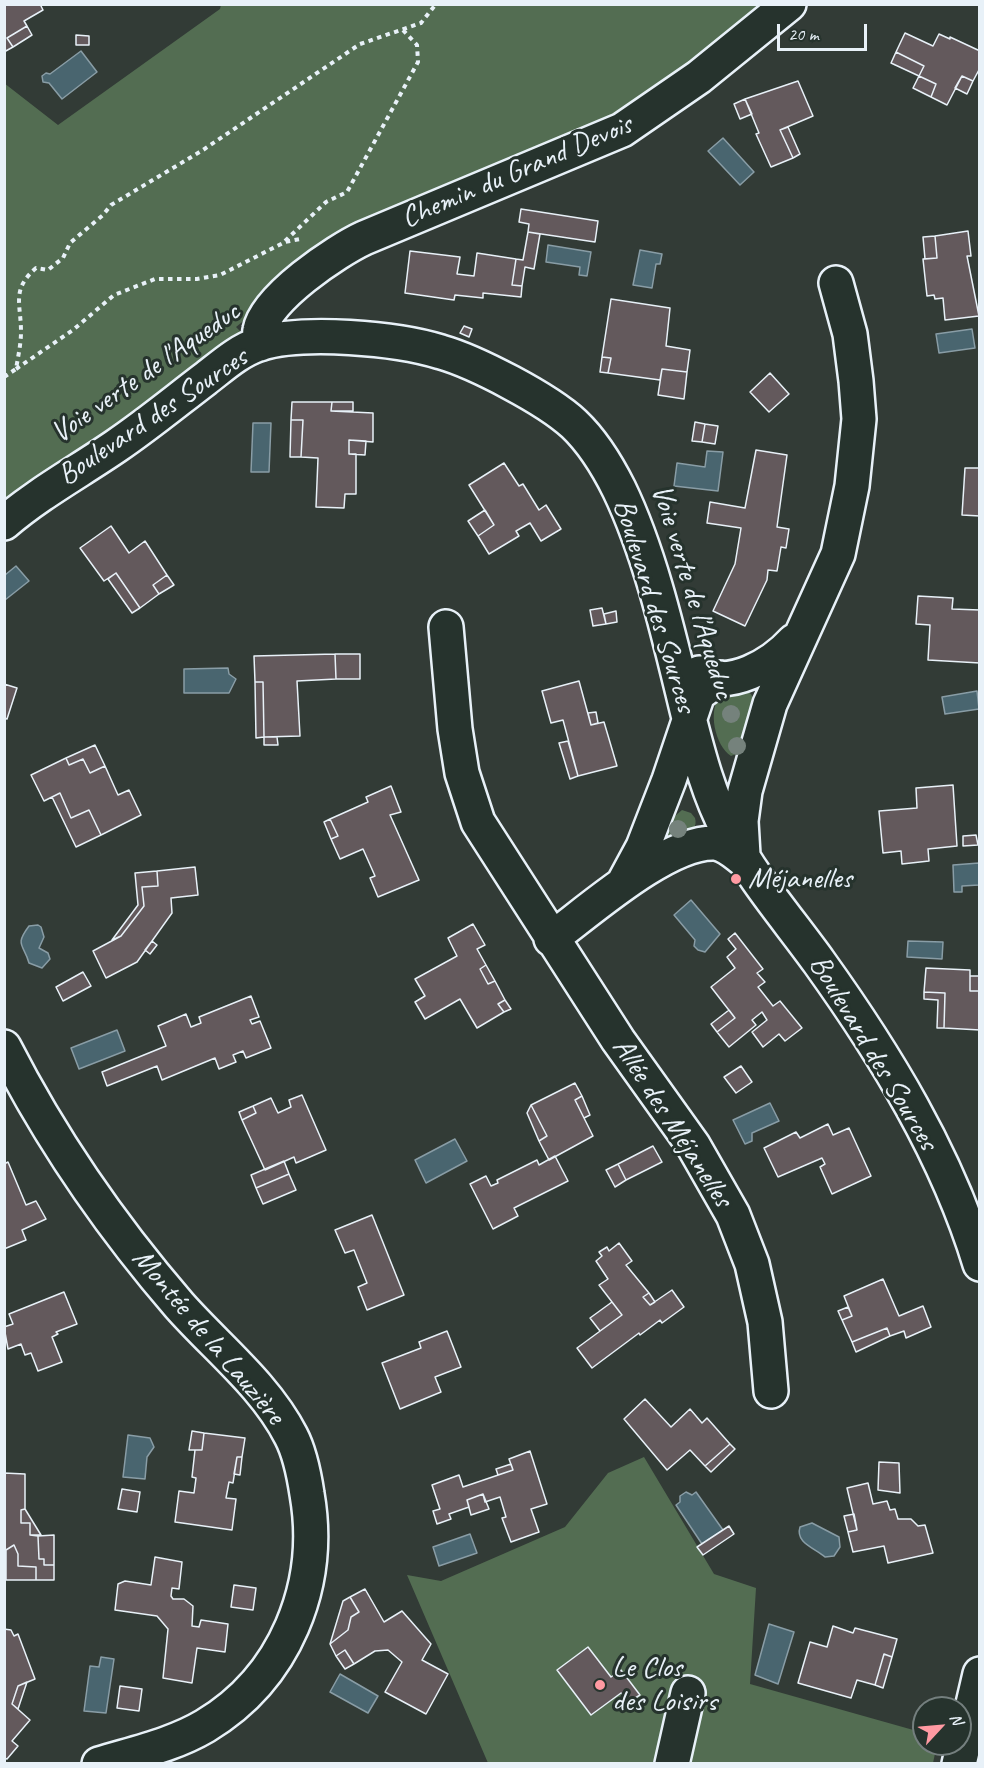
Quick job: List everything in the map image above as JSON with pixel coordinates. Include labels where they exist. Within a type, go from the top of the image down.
[{"type":"street","name":"Chemin du Grand Devois","points":[[260,344],[260,329],[266,315],[292,287],[344,247],[622,130],[699,77],[789,4]]},
{"type":"street","points":[[743,859],[741,821],[745,791],[779,680],[838,554],[857,451],[859,419],[856,381],[850,334],[836,283]]},
{"type":"street","name":"Boulevard des Sources","points":[[4,524],[48,489],[117,446],[236,355],[260,344],[306,337],[359,340],[431,350],[467,363],[546,403],[573,423],[607,465],[635,527],[715,804],[743,859],[822,967],[883,1057],[948,1180],[980,1264]]},
{"type":"street","name":"Allée des Méjanelles","points":[[446,627],[455,729],[468,798],[482,828],[551,939],[693,1145],[733,1215],[752,1264],[765,1322],[771,1392]]},
{"type":"street","points":[[667,636],[699,674],[708,678],[720,678],[760,669],[777,657],[801,633]]},
{"type":"street","points":[[623,884],[643,847],[700,690],[720,678]]},
{"type":"street","points":[[700,758],[719,771],[739,767],[753,752],[764,730]]},
{"type":"street","points":[[653,818],[664,802],[683,784],[698,786],[715,804]]},
{"type":"street","points":[[551,939],[623,884],[655,863],[688,848],[714,843],[726,847],[743,859]]},
{"type":"street","name":"Montée de la Lauzière","points":[[4,1047],[43,1119],[100,1209],[179,1304],[242,1371],[276,1413],[291,1436],[299,1457],[309,1503],[311,1548],[305,1589],[291,1629],[260,1682],[224,1713],[183,1738],[99,1764]]},
{"type":"street","points":[[960,1764],[980,1674]]},
{"type":"street","points":[[672,1764],[688,1693]]},
{"type":"path","points":[[16,369],[21,332],[17,298],[24,279],[36,268],[48,270],[63,258],[70,243],[103,215],[111,205],[202,150],[360,44],[383,34],[422,23],[436,4]]},
{"type":"path","points":[[285,242],[326,202],[347,192],[418,62],[417,45],[403,29]]},
{"type":"path","points":[[4,377],[73,330],[114,295],[155,279],[220,275],[285,242],[313,237],[344,247]]},
{"type":"green space","points":[[221,5],[770,5],[649,103],[257,310],[236,327],[242,333],[230,345],[5,512],[4,83],[58,125],[220,9]]},
{"type":"green space","points":[[743,689],[751,694],[755,702],[740,752],[731,756],[725,751],[717,736],[714,709],[721,695]]},
{"type":"green space","points":[[682,810],[691,813],[695,818],[693,829],[684,837],[661,848],[668,822]]},
{"type":"green space","points":[[644,1457],[714,1574],[756,1588],[750,1684],[912,1730],[912,1756],[934,1756],[933,1763],[488,1763],[407,1575],[441,1581],[565,1527],[608,1473]]},
{"type":"water","points":[[81,51],[97,72],[62,99],[49,83],[43,82],[42,76],[46,73],[50,74]]},
{"type":"water","points":[[723,138],[754,172],[740,185],[708,151]]},
{"type":"water","points":[[548,245],[591,252],[587,276],[579,275],[580,267],[546,262]]},
{"type":"water","points":[[640,250],[662,254],[660,264],[656,264],[652,288],[633,285]]},
{"type":"water","points":[[972,329],[975,348],[939,353],[936,334]]},
{"type":"water","points":[[253,423],[271,423],[269,472],[251,472]]},
{"type":"water","points":[[707,451],[723,452],[718,491],[674,486],[677,463],[705,467]]},
{"type":"water","points":[[16,566],[29,581],[5,600],[5,575]]},
{"type":"water","points":[[228,668],[229,674],[236,679],[229,693],[184,693],[184,669]]},
{"type":"water","points":[[977,691],[979,709],[945,714],[942,697]]},
{"type":"water","points":[[979,863],[979,885],[962,886],[962,892],[954,892],[953,865]]},
{"type":"water","points":[[691,900],[720,934],[705,952],[694,946],[695,940],[674,915]]},
{"type":"water","points":[[38,925],[44,937],[39,948],[48,953],[50,959],[42,968],[29,963],[21,941],[29,926]]},
{"type":"water","points":[[908,941],[943,942],[942,959],[907,957]]},
{"type":"water","points":[[117,1030],[125,1051],[79,1069],[71,1048]]},
{"type":"water","points":[[770,1103],[779,1121],[752,1133],[752,1141],[745,1144],[733,1120]]},
{"type":"water","points":[[455,1139],[467,1161],[426,1183],[415,1160]]},
{"type":"water","points":[[128,1435],[150,1438],[154,1447],[147,1457],[145,1479],[123,1477]]},
{"type":"water","points":[[686,1492],[692,1495],[696,1492],[723,1530],[702,1544],[676,1505],[680,1502],[680,1496]]},
{"type":"water","points":[[812,1523],[839,1537],[840,1547],[834,1556],[825,1557],[807,1545],[800,1537],[800,1527]]},
{"type":"water","points":[[470,1534],[477,1553],[439,1566],[433,1547]]},
{"type":"water","points":[[769,1624],[794,1632],[778,1684],[755,1675]]},
{"type":"water","points":[[101,1657],[114,1659],[106,1713],[84,1711],[90,1666],[99,1667]]},
{"type":"water","points":[[340,1674],[378,1696],[368,1713],[330,1692]]},
{"type":"building","points":[[4,4],[40,4],[43,10],[24,21],[27,26],[7,38],[13,47],[4,52]]},
{"type":"building","points":[[27,26],[32,35],[13,47],[7,38]]},
{"type":"building","points":[[905,33],[933,46],[939,34],[980,51],[980,68],[973,81],[962,76],[947,105],[931,97],[936,84],[919,76],[924,66],[896,52]]},
{"type":"building","points":[[76,35],[89,36],[89,45],[76,45]]},
{"type":"building","points":[[896,52],[924,66],[919,76],[891,63]]},
{"type":"building","points":[[919,76],[936,84],[931,97],[913,88]]},
{"type":"building","points":[[962,76],[973,81],[967,94],[955,88]]},
{"type":"building","points":[[798,81],[813,116],[780,130],[793,158],[771,167],[756,134],[759,133],[745,99]]},
{"type":"building","points":[[745,99],[752,114],[740,119],[734,104]]},
{"type":"building","points":[[788,127],[800,154],[793,158],[780,130]]},
{"type":"building","points":[[521,209],[598,221],[595,242],[528,232],[529,224],[519,222]]},
{"type":"building","points":[[968,231],[971,256],[967,256],[979,316],[945,320],[943,298],[935,299],[934,295],[927,296],[923,259],[937,258],[935,236]]},
{"type":"building","points":[[528,232],[540,234],[534,269],[525,267],[522,286],[512,285],[516,259],[523,260]]},
{"type":"building","points":[[935,236],[937,258],[925,259],[923,237]]},
{"type":"building","points":[[410,251],[460,257],[457,274],[474,276],[477,253],[516,259],[512,285],[522,286],[521,297],[483,293],[483,298],[455,295],[454,300],[405,293]]},
{"type":"building","points":[[611,299],[670,308],[666,346],[690,350],[687,372],[662,369],[660,380],[608,373],[611,358],[602,357]]},
{"type":"building","points":[[464,326],[472,329],[469,337],[460,333]]},
{"type":"building","points":[[602,357],[611,358],[608,373],[600,372]]},
{"type":"building","points":[[662,369],[687,372],[684,399],[658,395]]},
{"type":"building","points":[[770,373],[789,394],[769,412],[750,392]]},
{"type":"building","points":[[292,402],[332,402],[331,411],[373,413],[373,442],[349,440],[349,454],[356,454],[356,494],[345,494],[344,508],[316,507],[318,458],[301,457],[303,420],[291,420]]},
{"type":"building","points":[[332,402],[353,402],[353,411],[331,411]]},
{"type":"building","points":[[291,420],[303,420],[301,457],[290,457]]},
{"type":"building","points":[[695,422],[705,424],[702,442],[692,441]]},
{"type":"building","points":[[705,424],[718,426],[715,444],[702,442]]},
{"type":"building","points":[[349,440],[366,441],[365,455],[349,454]]},
{"type":"building","points":[[756,450],[787,455],[777,527],[789,529],[786,548],[781,547],[777,571],[768,570],[767,580],[745,626],[713,611],[735,564],[741,528],[707,523],[710,502],[745,508]]},
{"type":"building","points":[[504,463],[519,486],[523,484],[539,510],[546,505],[561,529],[541,541],[530,523],[516,531],[519,536],[489,554],[478,536],[494,525],[469,485]]},
{"type":"building","points":[[965,468],[980,468],[980,516],[962,515]]},
{"type":"building","points":[[485,510],[494,525],[478,536],[468,521]]},
{"type":"building","points":[[111,526],[129,553],[145,541],[167,575],[153,585],[159,594],[140,608],[116,573],[104,581],[80,548]]},
{"type":"building","points":[[116,573],[140,608],[132,613],[108,579]]},
{"type":"building","points":[[167,575],[174,585],[159,594],[153,585]]},
{"type":"building","points":[[918,596],[953,598],[952,609],[980,610],[980,663],[928,660],[930,625],[916,624]]},
{"type":"building","points":[[602,608],[606,624],[593,626],[590,610]]},
{"type":"building","points":[[616,611],[617,622],[606,624],[604,614]]},
{"type":"building","points":[[335,654],[360,654],[360,679],[336,679]]},
{"type":"building","points":[[335,654],[336,679],[297,681],[300,736],[264,737],[263,682],[255,682],[254,656]]},
{"type":"building","points":[[579,681],[591,725],[604,722],[617,766],[578,776],[563,720],[551,723],[542,691]]},
{"type":"building","points":[[255,682],[263,682],[264,737],[256,738]]},
{"type":"building","points":[[4,684],[17,688],[7,719],[4,718]]},
{"type":"building","points":[[596,712],[598,723],[591,725],[588,713]]},
{"type":"building","points":[[264,737],[277,737],[278,745],[264,745]]},
{"type":"building","points":[[568,741],[578,776],[570,779],[559,743]]},
{"type":"building","points":[[95,745],[105,766],[90,773],[83,759],[69,765],[66,758]]},
{"type":"building","points":[[66,758],[69,765],[83,759],[90,773],[105,766],[118,795],[129,790],[141,815],[101,835],[89,810],[71,818],[60,793],[44,801],[31,775]]},
{"type":"building","points":[[953,785],[957,846],[928,849],[929,861],[902,864],[901,851],[883,853],[879,811],[917,808],[916,788]]},
{"type":"building","points":[[391,786],[401,812],[390,815],[419,880],[378,897],[370,878],[375,876],[363,849],[340,859],[331,839],[338,836],[330,819],[368,802],[366,797]]},
{"type":"building","points":[[60,793],[71,818],[89,810],[101,835],[76,847],[52,797]]},
{"type":"building","points":[[330,819],[338,836],[331,839],[324,822]]},
{"type":"building","points":[[976,835],[978,845],[963,846],[963,836]]},
{"type":"building","points":[[195,867],[198,895],[171,898],[172,913],[137,962],[106,978],[93,951],[121,936],[144,906],[142,887],[158,886],[157,871]]},
{"type":"building","points":[[157,871],[158,886],[142,887],[144,906],[121,936],[112,940],[138,905],[135,873]]},
{"type":"building","points":[[473,924],[485,945],[477,949],[486,965],[480,969],[488,984],[495,981],[505,1000],[498,1004],[504,1012],[477,1028],[460,999],[425,1019],[415,1002],[425,996],[415,979],[457,956],[448,938]]},
{"type":"building","points":[[735,933],[763,969],[757,973],[765,982],[758,987],[773,1006],[780,1001],[802,1028],[785,1041],[779,1034],[763,1047],[752,1032],[767,1020],[762,1012],[752,1020],[756,1025],[729,1047],[717,1032],[735,1018],[711,987],[735,968],[727,957],[736,949],[728,939]]},
{"type":"building","points":[[152,941],[157,945],[150,954],[145,950]]},
{"type":"building","points":[[486,965],[495,981],[488,984],[480,969]]},
{"type":"building","points":[[926,968],[970,970],[970,991],[980,991],[980,1030],[944,1028],[945,993],[924,992]]},
{"type":"building","points":[[83,972],[91,986],[63,1001],[56,987]]},
{"type":"building","points":[[970,976],[980,976],[980,991],[970,991]]},
{"type":"building","points":[[924,992],[945,993],[944,1028],[937,1028],[938,1000],[924,999]]},
{"type":"building","points":[[251,996],[259,1017],[250,1020],[252,1024],[260,1021],[271,1048],[246,1058],[243,1051],[233,1055],[236,1062],[219,1069],[215,1058],[162,1080],[157,1066],[107,1086],[102,1072],[166,1046],[158,1026],[186,1014],[191,1027],[201,1023],[199,1017]]},
{"type":"building","points":[[505,1000],[511,1009],[504,1012],[498,1004]]},
{"type":"building","points":[[729,1010],[735,1018],[717,1032],[711,1024]]},
{"type":"building","points":[[741,1066],[752,1082],[736,1093],[724,1077]]},
{"type":"building","points":[[575,1083],[582,1096],[575,1100],[593,1136],[549,1160],[539,1141],[547,1136],[531,1105]]},
{"type":"building","points":[[302,1095],[326,1150],[296,1163],[294,1157],[265,1170],[242,1120],[256,1113],[253,1106],[271,1098],[278,1113],[291,1107],[289,1100]]},
{"type":"building","points":[[582,1096],[590,1115],[584,1118],[575,1100]]},
{"type":"building","points":[[531,1105],[547,1136],[539,1141],[527,1113]]},
{"type":"building","points":[[253,1106],[256,1113],[242,1120],[239,1112]]},
{"type":"building","points":[[828,1124],[833,1135],[849,1128],[871,1176],[832,1194],[820,1167],[825,1164],[822,1158],[778,1177],[764,1148],[796,1132],[800,1138]]},
{"type":"building","points":[[653,1146],[662,1162],[626,1180],[618,1164]]},
{"type":"building","points":[[555,1156],[568,1181],[514,1208],[518,1216],[493,1229],[470,1184],[486,1176],[491,1186],[498,1183],[497,1180],[537,1160],[539,1165]]},
{"type":"building","points":[[284,1161],[289,1174],[256,1188],[251,1175]]},
{"type":"building","points":[[8,1162],[26,1205],[36,1201],[46,1219],[22,1230],[26,1240],[4,1249],[4,1164]]},
{"type":"building","points":[[618,1164],[626,1180],[615,1187],[606,1170]]},
{"type":"building","points":[[289,1174],[296,1190],[263,1204],[256,1188]]},
{"type":"building","points":[[372,1215],[404,1295],[367,1310],[358,1287],[367,1283],[354,1250],[345,1253],[335,1230]]},
{"type":"building","points":[[619,1243],[632,1261],[626,1265],[649,1293],[643,1297],[650,1305],[672,1290],[684,1307],[662,1323],[660,1320],[640,1335],[639,1333],[592,1368],[577,1348],[622,1315],[599,1285],[608,1279],[596,1261],[602,1256],[599,1252],[607,1247],[609,1251]]},
{"type":"building","points":[[883,1279],[899,1316],[923,1306],[931,1327],[906,1338],[904,1331],[890,1336],[887,1328],[852,1342],[842,1320],[852,1316],[844,1296]]},
{"type":"building","points":[[64,1292],[77,1324],[56,1332],[58,1334],[52,1337],[62,1362],[38,1371],[31,1353],[25,1355],[21,1344],[8,1349],[4,1327],[13,1324],[9,1314]]},
{"type":"building","points":[[649,1293],[655,1302],[650,1305],[643,1297]]},
{"type":"building","points":[[612,1302],[622,1315],[600,1331],[590,1318]]},
{"type":"building","points":[[848,1307],[852,1316],[842,1320],[838,1311]]},
{"type":"building","points":[[887,1328],[890,1336],[856,1352],[852,1342]]},
{"type":"building","points":[[447,1331],[461,1367],[435,1377],[441,1392],[400,1409],[382,1363],[421,1348],[419,1342]]},
{"type":"building","points":[[645,1399],[671,1427],[690,1409],[702,1423],[707,1418],[730,1444],[705,1466],[690,1450],[667,1470],[624,1419]]},
{"type":"building","points":[[192,1431],[204,1433],[202,1450],[189,1450]]},
{"type":"building","points":[[204,1433],[245,1438],[242,1457],[237,1457],[233,1483],[229,1482],[226,1498],[236,1499],[232,1530],[175,1522],[179,1491],[194,1493],[196,1478],[192,1477],[195,1450],[202,1450]]},
{"type":"building","points":[[730,1444],[735,1449],[711,1472],[705,1466]]},
{"type":"building","points":[[530,1451],[547,1504],[531,1509],[539,1532],[511,1542],[502,1518],[506,1517],[500,1497],[485,1502],[483,1494],[467,1500],[469,1507],[449,1514],[451,1519],[437,1524],[433,1511],[440,1509],[432,1485],[459,1475],[463,1487],[513,1470],[509,1459]]},
{"type":"building","points":[[237,1457],[242,1457],[240,1475],[234,1474]]},
{"type":"building","points":[[879,1462],[899,1463],[900,1493],[878,1490]]},
{"type":"building","points":[[511,1464],[513,1470],[498,1475],[496,1469]]},
{"type":"building","points":[[4,1473],[25,1474],[25,1509],[21,1510],[21,1523],[30,1523],[30,1535],[38,1536],[39,1559],[44,1559],[44,1565],[54,1565],[54,1580],[36,1580],[36,1567],[18,1566],[18,1554],[14,1545],[6,1550],[4,1547]]},
{"type":"building","points":[[868,1483],[873,1504],[887,1501],[890,1510],[895,1509],[898,1519],[911,1519],[918,1526],[925,1525],[933,1553],[888,1563],[884,1546],[853,1552],[848,1532],[857,1530],[847,1488]]},
{"type":"building","points":[[122,1489],[140,1492],[137,1512],[118,1509]]},
{"type":"building","points":[[483,1494],[489,1509],[471,1515],[467,1500]]},
{"type":"building","points":[[25,1509],[41,1535],[30,1535],[30,1523],[21,1523],[21,1510]]},
{"type":"building","points":[[854,1514],[857,1530],[848,1532],[844,1516]]},
{"type":"building","points":[[729,1526],[734,1534],[703,1555],[697,1547]]},
{"type":"building","points":[[54,1535],[54,1565],[44,1565],[44,1559],[39,1559],[38,1536]]},
{"type":"building","points":[[14,1545],[18,1554],[18,1566],[36,1567],[36,1580],[6,1580],[6,1550]]},
{"type":"building","points":[[155,1557],[182,1562],[179,1589],[172,1588],[171,1596],[173,1599],[184,1599],[193,1606],[192,1626],[199,1627],[201,1620],[228,1624],[225,1652],[197,1648],[192,1683],[163,1678],[168,1629],[157,1616],[115,1610],[118,1584],[125,1581],[151,1585]]},
{"type":"building","points":[[234,1585],[256,1588],[253,1610],[231,1607]]},
{"type":"building","points":[[365,1589],[384,1622],[402,1611],[431,1644],[422,1660],[448,1674],[426,1714],[385,1692],[402,1662],[388,1650],[375,1651],[354,1664],[345,1650],[336,1656],[330,1644],[348,1630],[351,1617],[359,1612],[350,1597]]},
{"type":"building","points":[[350,1597],[359,1612],[351,1617],[348,1630],[330,1644],[343,1601]]},
{"type":"building","points":[[833,1626],[853,1633],[855,1628],[897,1639],[892,1657],[884,1654],[875,1685],[857,1680],[851,1698],[798,1683],[810,1642],[827,1647]]},
{"type":"building","points":[[4,1629],[11,1630],[14,1636],[18,1634],[35,1679],[18,1686],[12,1704],[30,1720],[12,1741],[18,1746],[7,1759],[4,1758]]},
{"type":"building","name":"Le Clos des Loisirs","points":[[588,1647],[611,1677],[621,1670],[640,1695],[629,1702],[621,1693],[591,1715],[557,1670]]},
{"type":"building","points":[[345,1650],[354,1664],[345,1669],[336,1656]]},
{"type":"building","points":[[884,1654],[892,1657],[883,1688],[875,1685]]},
{"type":"building","points":[[27,1682],[18,1709],[12,1704],[18,1686]]},
{"type":"building","points":[[120,1686],[142,1689],[139,1711],[117,1708]]},
{"type":"place","name":"Méjanelles","points":[[736,879]]},
{"type":"place","name":"Le Clos des Loisirs","points":[[600,1685]]}]
